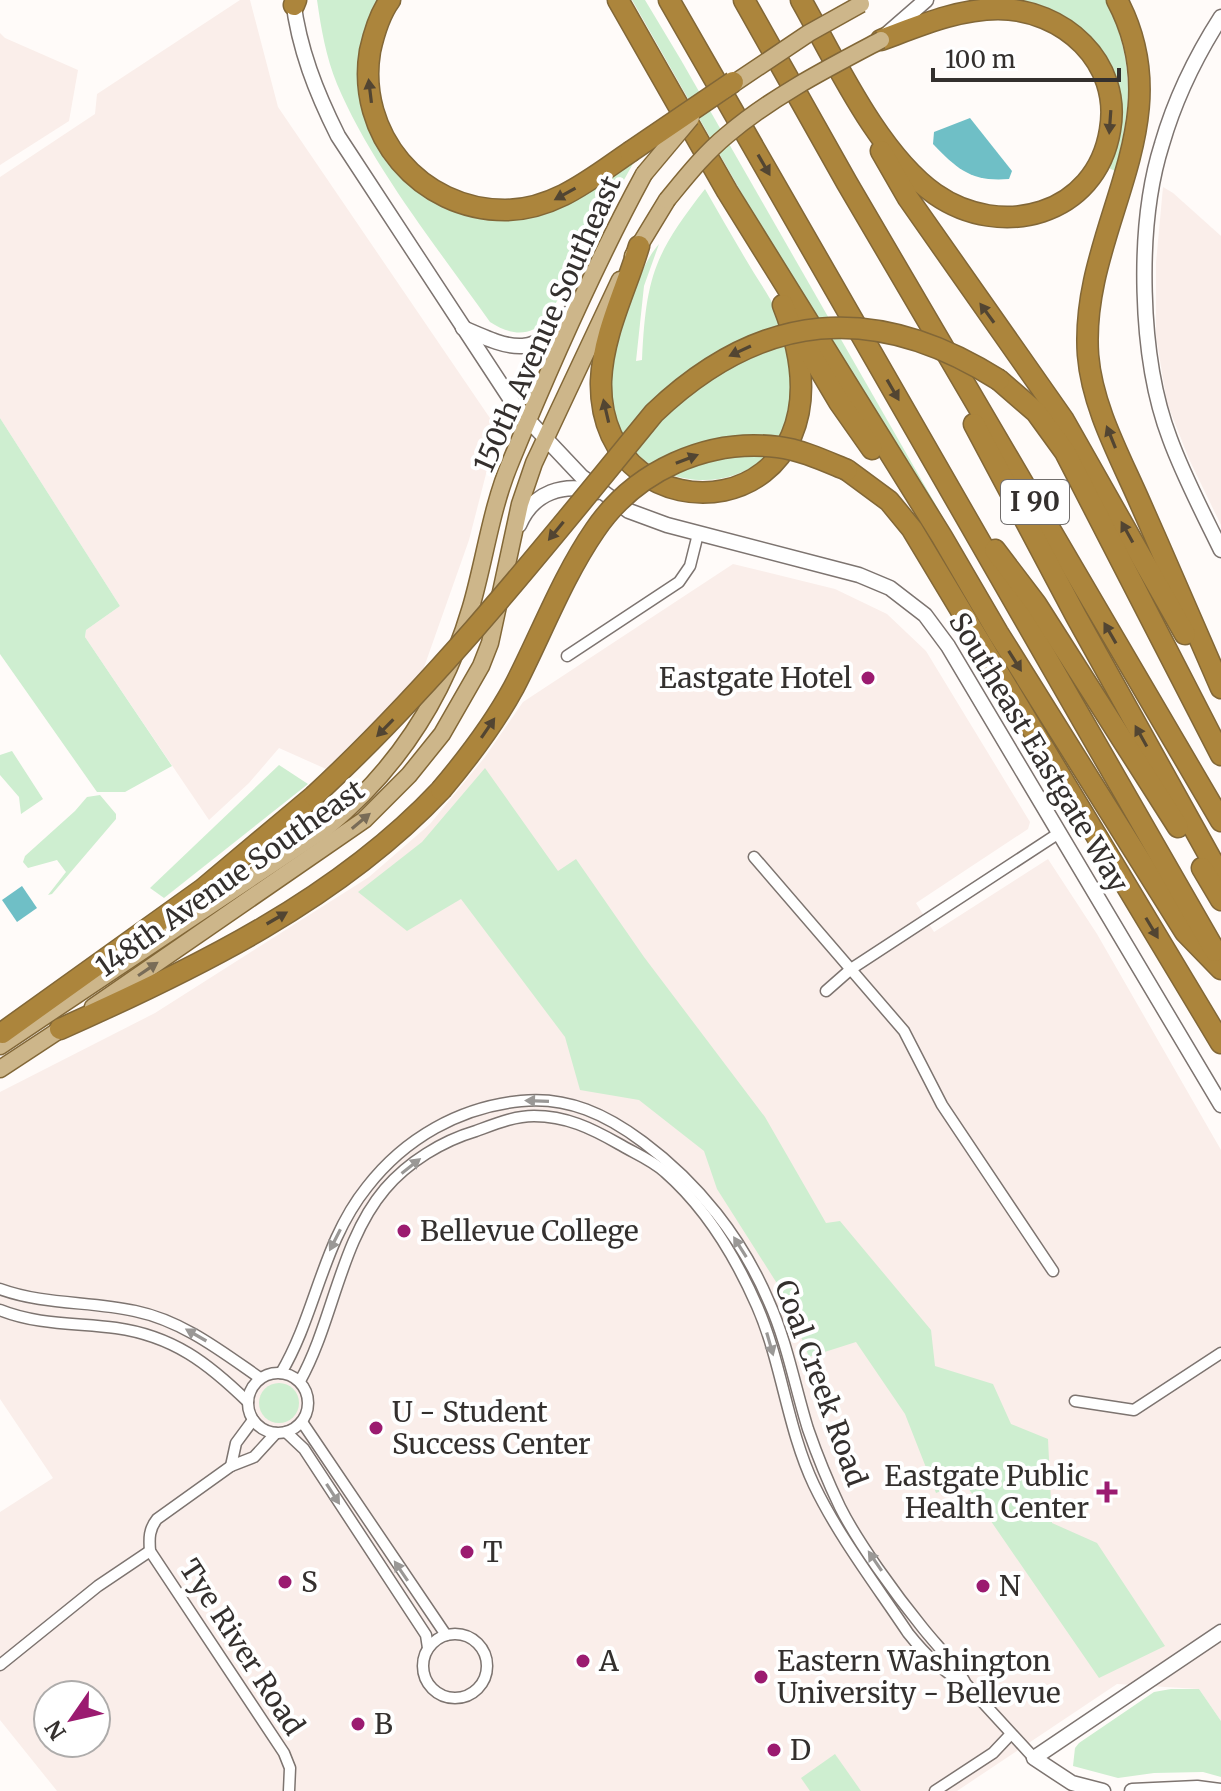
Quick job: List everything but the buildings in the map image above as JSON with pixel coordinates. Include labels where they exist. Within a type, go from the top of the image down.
[{"type":"highway","points":[[390,0],[373,34],[369,61],[368,88],[384,142],[406,168],[430,189],[479,208],[506,210],[554,200],[582,185],[733,82]]},
{"type":"highway","points":[[609,0],[651,59]]},
{"type":"highway","points":[[618,0],[727,191],[942,537],[998,633]]},
{"type":"highway","name":"I 90","points":[[669,0],[1221,961]]},
{"type":"highway","name":"I 90","points":[[744,0],[847,183],[1221,821]]},
{"type":"highway","points":[[801,0],[889,147],[916,177],[943,199],[969,211],[1003,218],[1037,214],[1075,194],[1101,157],[1110,130],[1108,90],[1098,64],[1087,48],[1070,30],[1053,20],[1016,10],[971,12],[936,20],[881,40]]},
{"type":"highway","points":[[1117,0],[1140,63],[1140,91],[1129,161],[1094,278],[1089,309],[1088,358],[1107,426],[1221,688]]},
{"type":"highway","points":[[850,86],[884,158],[908,198],[1075,438],[1221,697]]},
{"type":"highway","points":[[847,183],[1076,616],[1221,877]]},
{"type":"highway","points":[[727,191],[783,305],[839,402],[998,633],[1185,932],[1221,969]]},
{"type":"highway","points":[[639,246],[604,353],[601,382],[603,406],[613,436],[628,459],[659,484],[699,494],[720,491],[757,476],[786,450],[797,423],[802,381],[799,354],[783,305]]},
{"type":"highway","points":[[1,1038],[203,889],[314,796],[386,727],[441,668],[654,413],[686,384],[715,364],[755,344],[800,331],[868,330],[909,336],[947,350],[999,380],[1036,412],[1065,452],[1221,755]]},
{"type":"highway","points":[[60,1029],[158,986],[296,907],[376,850],[416,816],[466,759],[512,690],[595,530],[635,486],[659,470],[687,458],[743,446],[781,447],[847,470],[865,480],[889,501],[912,529],[1221,1043]]},
{"type":"highway","points":[[964,514],[1002,557],[1036,604],[1221,900]]},
{"type":"main road","name":"150th Avenue Southeast","points":[[462,701],[490,643],[525,490],[545,438],[596,325],[667,200],[710,150],[753,114],[826,69],[881,40],[926,0]]},
{"type":"main road","name":"Southeast Eastgate Way","points":[[294,2],[304,58],[338,136],[515,406],[582,477],[629,511],[698,534],[859,575],[890,588],[925,615],[948,646],[1221,1105]]},
{"type":"main road","name":"150th Avenue Southeast","points":[[444,679],[471,608],[498,494],[582,297],[644,174],[678,130],[733,82],[864,2]]},
{"type":"main road","points":[[1221,17],[1191,71],[1161,146],[1148,221],[1144,289],[1147,336],[1166,427],[1187,480],[1221,550]]},
{"type":"main road","points":[[463,328],[498,343],[515,347],[528,345],[554,332],[582,297]]},
{"type":"main road","points":[[511,544],[522,516],[542,496],[564,487],[602,493]]},
{"type":"main road","name":"148th Avenue Southeast","points":[[1,1038],[59,1006],[298,847],[352,807],[409,741],[444,679]]},
{"type":"main road","name":"148th Avenue Southeast","points":[[0,1069],[364,820],[427,755],[462,701]]},
{"type":"main road","points":[[1103,1791],[1072,1783],[1034,1758],[1221,1632]]},
{"type":"main road","points":[[1132,1791],[1197,1788],[1220,1791]]},
{"type":"street","points":[[567,656],[679,582],[690,566],[698,534]]},
{"type":"street","points":[[826,991],[851,969],[1059,833]]},
{"type":"street","points":[[754,857],[904,1031],[942,1105],[1053,1271]]},
{"type":"street","name":"Coal Creek Road","points":[[281,1373],[294,1351],[323,1265],[343,1225],[365,1188],[383,1168],[415,1142],[461,1114],[503,1103],[528,1100],[561,1102],[603,1115],[673,1165],[717,1214],[743,1251],[770,1304],[809,1430],[840,1507],[920,1625],[966,1684],[1034,1758]]},
{"type":"street","name":"Coal Creek Road","points":[[300,1381],[313,1358],[343,1267],[383,1191],[395,1178],[432,1150],[486,1127],[531,1116],[574,1121],[664,1171],[688,1196],[725,1245],[758,1308],[813,1483],[835,1523],[908,1633],[954,1678],[966,1684]]},
{"type":"street","points":[[0,1289],[51,1301],[135,1311],[172,1322],[205,1339],[260,1378]]},
{"type":"street","points":[[0,1310],[51,1322],[136,1332],[162,1340],[201,1359],[248,1402],[253,1420],[259,1427],[281,1433],[304,1449],[426,1635],[428,1648]]},
{"type":"street","points":[[1075,1401],[1134,1410],[1221,1353]]},
{"type":"street","points":[[231,1466],[254,1457],[281,1433],[302,1422],[308,1401],[300,1381],[281,1373],[260,1378],[248,1402]]},
{"type":"street","points":[[231,1466],[236,1443],[253,1420]]},
{"type":"street","points":[[302,1422],[446,1635]]},
{"type":"street","name":"Tye River Road","points":[[231,1466],[157,1519],[150,1530],[150,1551],[284,1753],[290,1768],[289,1791]]},
{"type":"street","points":[[0,1665],[98,1586],[150,1551]]},
{"type":"street","points":[[461,1634],[470,1638],[484,1651],[487,1660],[485,1679],[473,1694],[462,1698],[450,1699],[439,1695],[430,1687],[422,1665],[428,1648],[446,1635],[461,1634]]},
{"type":"street","points":[[935,1791],[993,1753],[1010,1735]]},
{"type":"shaded area","points":[[240,0],[250,0],[278,107],[496,427],[469,540],[422,673],[326,769],[279,748],[249,783],[209,820],[85,637],[86,630],[120,606],[0,418],[0,177],[95,114],[97,94]]},
{"type":"shaded area","points":[[0,33],[78,70],[69,121],[0,165]]},
{"type":"shaded area","points":[[1163,187],[1221,236],[1221,525],[1189,459],[1167,403],[1156,336],[1156,263]]},
{"type":"shaded area","name":"Bellevue College","points":[[733,564],[835,589],[887,614],[926,651],[1030,822],[1028,829],[916,903],[934,932],[1048,859],[1097,934],[1221,1150],[1221,1721],[1199,1689],[1117,1684],[957,1791],[57,1791],[0,1720],[0,1512],[53,1478],[0,1399],[0,1092],[155,1013],[369,877],[430,824],[485,757],[523,702]]},
{"type":"green space","points":[[317,0],[381,0],[359,75],[368,125],[396,172],[425,197],[445,208],[469,215],[513,219],[635,160],[547,319],[540,325],[527,332],[512,332],[490,322],[407,206],[368,145],[337,84],[324,42]]},
{"type":"green space","points":[[632,0],[645,0],[945,521],[791,280]]},
{"type":"green space","points":[[1010,0],[1107,0],[1122,45],[1128,85],[1125,125],[1115,171],[1105,166],[1120,102],[1100,49],[1089,35],[1061,14],[1028,2]]},
{"type":"green space","points":[[705,189],[780,319],[787,350],[790,410],[770,451],[736,475],[695,480],[654,467],[623,437],[610,389],[621,325],[642,271],[659,244],[644,286],[636,361],[642,360],[646,307],[656,268],[674,231]]},
{"type":"green space","points":[[0,418],[120,606],[86,630],[85,637],[172,766],[125,792],[97,792],[0,654]]},
{"type":"green space","points":[[12,751],[43,799],[21,814],[19,797],[0,775],[0,755]]},
{"type":"green space","points":[[279,765],[308,784],[164,898],[150,888]]},
{"type":"green space","points":[[485,768],[558,871],[576,859],[644,957],[765,1117],[826,1223],[840,1221],[931,1330],[935,1366],[993,1384],[1011,1424],[1048,1439],[1052,1523],[1097,1543],[1165,1646],[1099,1678],[964,1482],[936,1493],[905,1414],[856,1342],[809,1357],[785,1296],[717,1189],[704,1151],[639,1100],[580,1090],[565,1037],[461,899],[407,931],[358,892],[422,842]]},
{"type":"green space","points":[[100,795],[116,814],[116,819],[48,895],[66,872],[57,860],[28,868],[23,862],[25,856],[87,797]]},
{"type":"green space","points":[[279,1383],[293,1389],[299,1403],[293,1417],[279,1423],[265,1417],[259,1403],[265,1389]]},
{"type":"green space","points":[[1199,1689],[1221,1721],[1221,1777],[1203,1772],[1154,1773],[1118,1778],[1073,1766],[1075,1748],[1079,1743],[1154,1692]]},
{"type":"green space","points":[[835,1754],[861,1791],[810,1791],[801,1778]]},
{"type":"water","points":[[970,118],[1012,171],[1009,179],[985,178],[966,172],[933,144],[934,132]]},
{"type":"water","points":[[22,886],[37,908],[17,922],[2,900]]},
{"type":"place","name":"Eastgate Hotel","points":[[868,678]]},
{"type":"place","name":"Bellevue College","points":[[404,1231]]},
{"type":"place","name":"U - Student Success Center","points":[[376,1428]]},
{"type":"place","name":"Eastgate Public Health Center","points":[[1107,1492]]},
{"type":"place","name":"T","points":[[467,1552]]},
{"type":"place","name":"S","points":[[285,1582]]},
{"type":"place","name":"N","points":[[983,1586]]},
{"type":"place","name":"A","points":[[583,1661]]},
{"type":"place","name":"Eastern Washington University - Bellevue","points":[[761,1677]]},
{"type":"place","name":"B","points":[[358,1724]]},
{"type":"place","name":"D","points":[[774,1750]]}]
